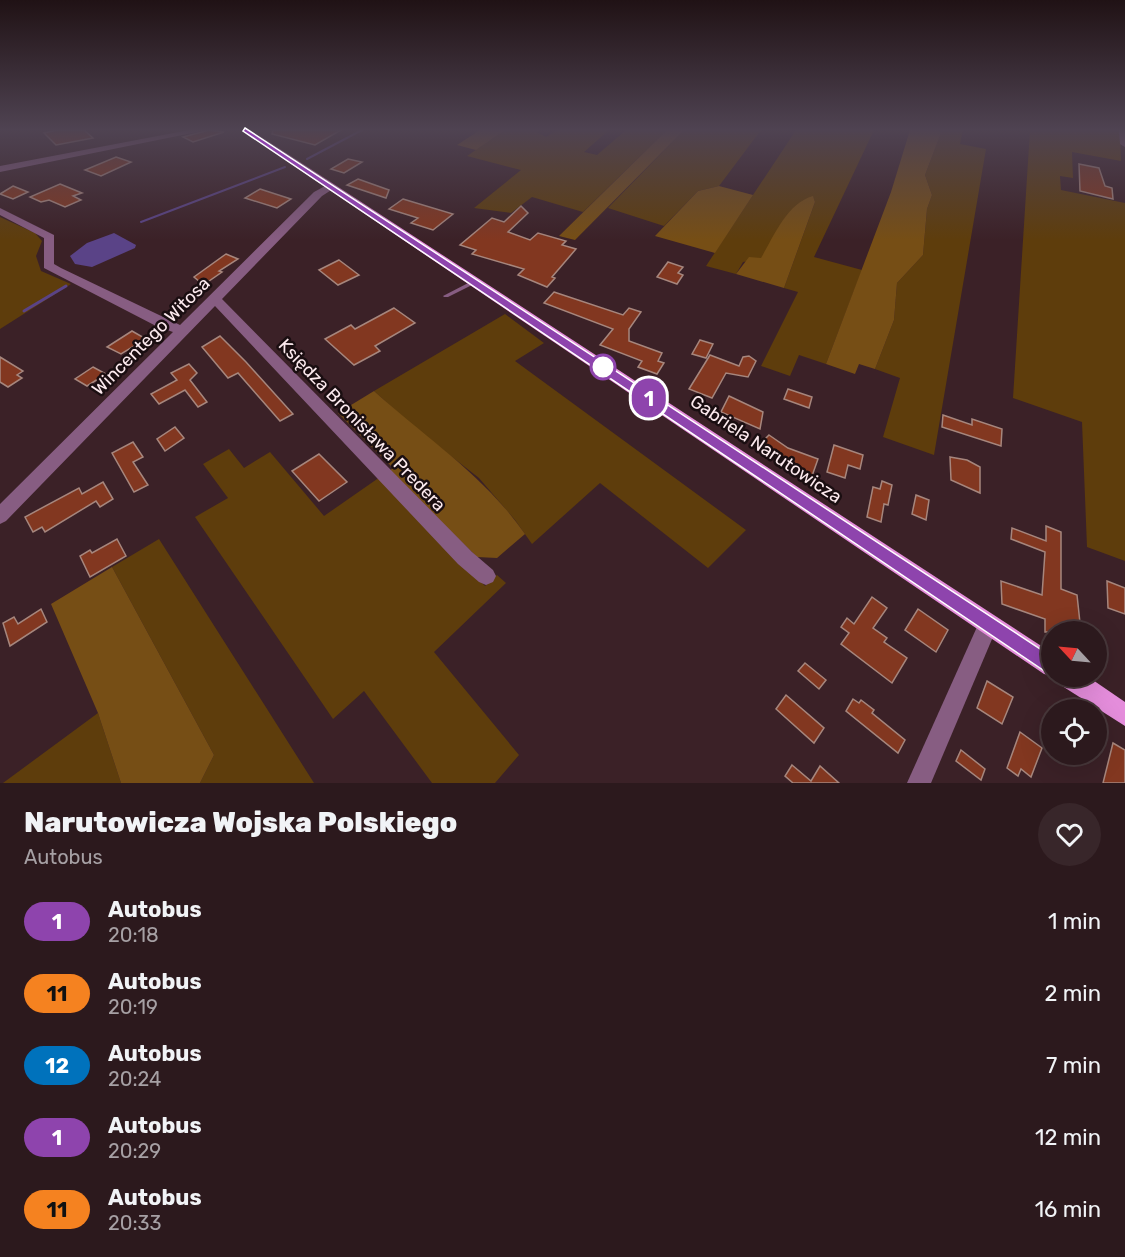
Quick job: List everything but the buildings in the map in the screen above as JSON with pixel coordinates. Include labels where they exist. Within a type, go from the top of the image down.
[{"type":"main road","name":"Gabriela Narutowicza","points":[[300,167],[1041,659]]},
{"type":"main road","points":[[1083,687],[1125,715]]},
{"type":"street","name":"Wincentego Witosa","points":[[0,516],[214,298],[318,195],[331,187]]},
{"type":"street","points":[[0,211],[50,237],[48,265],[57,271],[163,324],[182,330]]},
{"type":"street","name":"Księdza Bronisława Predera","points":[[214,298],[334,425],[465,558],[486,576]]},
{"type":"street","points":[[919,783],[988,625]]},
{"type":"lane","points":[[446,296],[474,282]]},
{"type":"shaded area","points":[[508,167],[630,167],[583,212],[532,197],[511,213],[474,208],[521,170]]},
{"type":"shaded area","points":[[630,167],[648,167],[575,240],[559,236]]},
{"type":"shaded area","points":[[648,167],[734,167],[719,186],[698,191],[664,226],[608,208]]},
{"type":"shaded area","points":[[772,167],[857,167],[814,257],[862,270],[826,364],[799,355],[790,376],[761,366],[798,292],[784,288],[815,202],[813,197],[784,219],[761,259],[743,262],[736,274],[706,266]]},
{"type":"shaded area","points":[[899,167],[928,167],[925,175],[932,195],[927,209],[923,255],[897,283],[894,320],[875,369],[859,364],[855,374],[826,364]]},
{"type":"shaded area","points":[[928,167],[983,167],[934,455],[883,437],[900,378],[875,369],[894,320],[897,283],[923,255],[927,209],[932,195],[925,175]]},
{"type":"shaded area","points":[[1028,167],[1073,167],[1073,178],[1060,176],[1061,190],[1125,203],[1125,561],[1087,547],[1082,422],[1013,398]]},
{"type":"shaded area","points":[[719,186],[753,195],[715,253],[655,236],[698,191]]},
{"type":"shaded area","points":[[813,196],[815,202],[784,288],[736,274],[749,257],[761,258],[782,221],[796,206]]},
{"type":"shaded area","points":[[0,217],[35,233],[42,241],[36,256],[41,271],[71,284],[0,329]]},
{"type":"shaded area","points":[[114,233],[136,245],[135,248],[92,267],[75,264],[70,256],[87,243]]},
{"type":"shaded area","points":[[505,314],[544,343],[515,361],[746,530],[708,568],[600,483],[532,544],[479,478],[415,428],[374,391]]},
{"type":"shaded area","points":[[374,391],[454,458],[492,494],[525,534],[497,558],[477,557],[389,471],[393,468],[338,413]]},
{"type":"shaded area","points":[[229,449],[244,468],[270,452],[324,516],[380,477],[485,586],[497,575],[506,583],[434,652],[519,755],[495,783],[432,783],[364,691],[333,719],[195,517],[228,498],[203,464]]},
{"type":"shaded area","points":[[159,539],[314,783],[200,783],[214,755],[112,567]]},
{"type":"shaded area","points":[[112,567],[214,755],[200,783],[121,783],[98,713],[51,604]]},
{"type":"shaded area","points":[[98,713],[121,783],[3,783]]},
{"type":"waterway","points":[[141,222],[285,167]]},
{"type":"waterway","points":[[24,311],[66,286]]},
{"type":"bus line","name":"1","points":[[300,167],[1041,659]]}]
